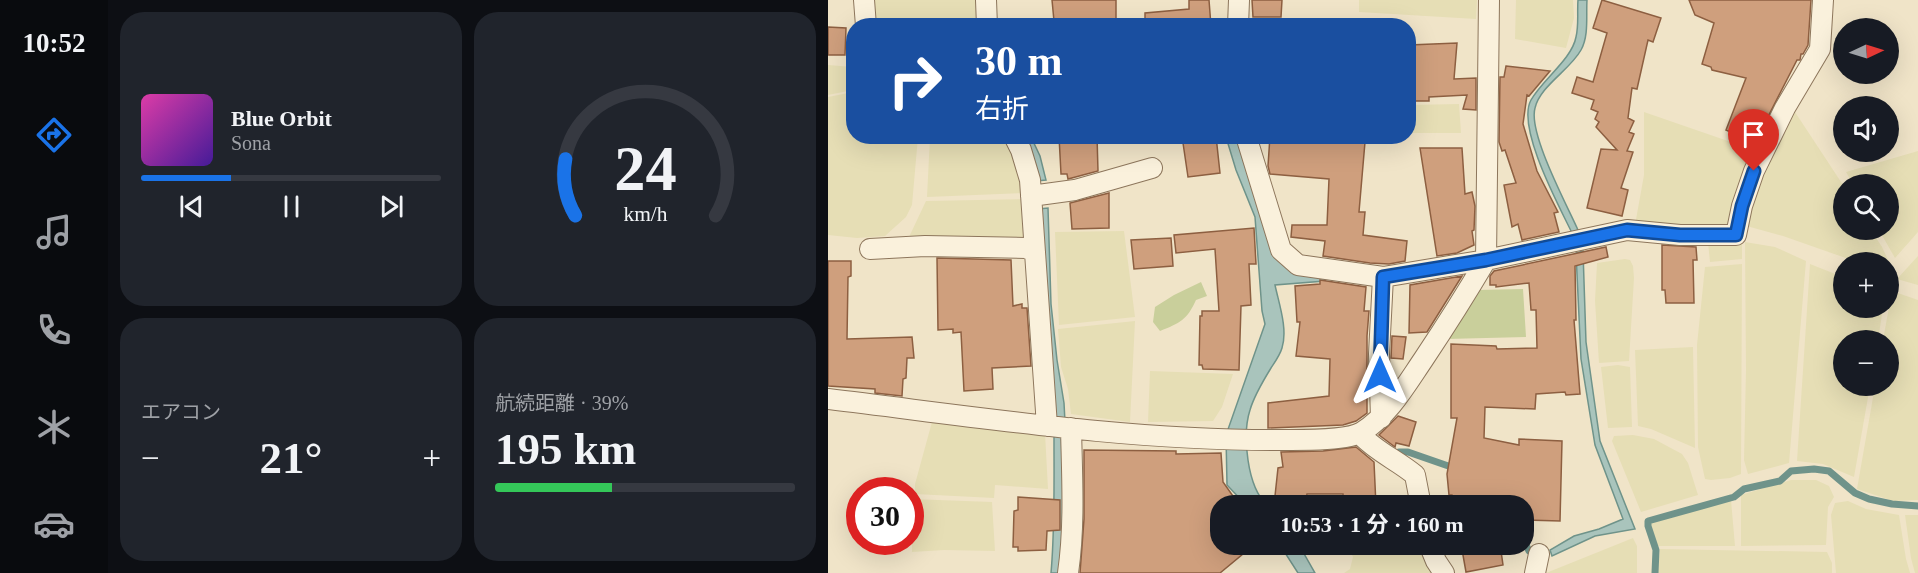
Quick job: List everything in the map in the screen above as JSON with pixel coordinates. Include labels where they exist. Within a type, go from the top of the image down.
[{"type":"street","points":[[864,0],[865,18]]},
{"type":"street","points":[[986,0],[987,18]]},
{"type":"street","points":[[1238,18],[1239,0]]},
{"type":"street","points":[[828,399],[1060,427],[1235,440],[1319,440],[1360,434],[1381,418],[1437,339],[1486,260],[1490,0]]},
{"type":"street","points":[[1248,144],[1281,250],[1298,265],[1383,277],[1486,260],[1627,230],[1680,235],[1736,235],[1742,206],[1754,171],[1785,108],[1820,49],[1823,0]]},
{"type":"street","points":[[1018,144],[1030,180],[1035,252],[1073,503],[1072,549],[1068,573]]},
{"type":"street","points":[[1031,196],[1075,190],[1152,168]]},
{"type":"street","points":[[870,249],[925,246],[1026,248],[1035,252]]},
{"type":"street","points":[[1381,418],[1379,354],[1383,277]]},
{"type":"street","points":[[1360,434],[1371,446],[1399,461],[1415,474],[1419,495]]},
{"type":"street","points":[[1434,555],[1444,573]]},
{"type":"shaded area","points":[[870,0],[978,0],[977,18],[871,18]]},
{"type":"shaded area","points":[[1359,0],[1477,0],[1476,19],[1359,12]]},
{"type":"shaded area","points":[[1516,0],[1573,0],[1574,18],[1566,48],[1515,39]]},
{"type":"shaded area","points":[[828,65],[846,66],[846,91],[828,95]]},
{"type":"shaded area","points":[[846,93],[846,144],[917,144],[912,205],[906,217],[885,236],[857,238],[828,235],[828,97]]},
{"type":"shaded area","points":[[1459,104],[1461,133],[1416,133],[1416,105]]},
{"type":"shaded area","points":[[1793,109],[1836,174],[1833,174],[1833,240],[1877,240],[1884,252],[1833,254],[1743,225],[1743,212]]},
{"type":"shaded area","points":[[1644,112],[1751,149],[1730,227],[1635,225],[1644,175]]},
{"type":"shaded area","points":[[930,144],[1011,144],[1012,146],[1025,193],[927,197]]},
{"type":"shaded area","points":[[1918,151],[1918,232],[1899,253],[1892,252],[1885,240],[1899,240],[1899,174],[1847,174],[1846,172],[1880,162],[1899,162],[1899,157]]},
{"type":"shaded area","points":[[1025,199],[1025,239],[909,237],[926,201]]},
{"type":"shaded area","points":[[1124,231],[1135,317],[1059,325],[1055,232]]},
{"type":"shaded area","points":[[1708,242],[1742,242],[1742,259],[1710,262]]},
{"type":"shaded area","points":[[1745,242],[1775,247],[1806,261],[1789,463],[1748,474],[1744,460]]},
{"type":"shaded area","points":[[1918,256],[1918,285],[1899,280]]},
{"type":"shaded area","points":[[1630,260],[1633,266],[1634,278],[1629,361],[1599,363],[1595,301],[1597,263]]},
{"type":"shaded area","points":[[1742,264],[1741,474],[1711,480],[1705,479],[1698,447],[1697,345],[1705,267]]},
{"type":"shaded area","points":[[1810,264],[1833,273],[1833,318],[1881,318],[1880,330],[1833,330],[1833,396],[1868,396],[1854,477],[1823,464],[1797,461]]},
{"type":"shaded area","points":[[1899,293],[1918,300],[1918,500],[1893,501],[1857,489],[1873,396],[1899,396],[1899,330],[1885,330],[1887,318],[1899,318]]},
{"type":"shaded area","points":[[1135,321],[1130,422],[1071,414],[1068,389],[1061,367],[1058,329]]},
{"type":"shaded area","points":[[1693,347],[1695,448],[1651,429],[1638,426],[1635,350]]},
{"type":"shaded area","points":[[1618,365],[1630,367],[1632,427],[1608,428],[1601,367]]},
{"type":"shaded area","points":[[1150,371],[1233,374],[1222,407],[1213,421],[1148,422]]},
{"type":"shaded area","points":[[932,422],[1045,433],[1048,489],[995,485],[994,498],[924,494],[924,477],[917,477]]},
{"type":"shaded area","points":[[1633,435],[1654,439],[1682,454],[1688,463],[1698,495],[1641,512],[1612,441],[1614,436]]},
{"type":"shaded area","points":[[1791,480],[1816,480],[1829,486],[1834,497],[1828,507],[1826,545],[1741,546],[1741,495]]},
{"type":"shaded area","points":[[924,499],[992,502],[995,551],[924,551]]},
{"type":"shaded area","points":[[1731,500],[1735,546],[1657,546],[1650,523]]},
{"type":"shaded area","points":[[1848,501],[1866,509],[1899,515],[1910,573],[1836,573],[1831,515],[1835,503]]},
{"type":"shaded area","points":[[1905,515],[1918,515],[1918,573],[1915,573],[1911,558]]},
{"type":"shaded area","points":[[1633,538],[1637,546],[1637,573],[1546,573]]},
{"type":"shaded area","points":[[1660,549],[1827,552],[1832,563],[1832,573],[1658,573]]},
{"type":"shaded area","points":[[1352,555],[1428,555],[1438,573],[1344,573],[1350,569]]},
{"type":"green space","points":[[1201,282],[1207,296],[1196,300],[1182,320],[1160,331],[1153,322],[1155,307]]},
{"type":"green space","points":[[1523,289],[1526,337],[1446,339],[1477,290]]},
{"type":"water","points":[[1578,0],[1587,0],[1584,44],[1576,57],[1543,92],[1535,108],[1534,119],[1543,151],[1578,230],[1572,233],[1549,186],[1534,147],[1528,112],[1536,92],[1563,61],[1573,45],[1577,28]]},
{"type":"water","points":[[1023,144],[1034,144],[1040,156],[1046,180],[1036,181]]},
{"type":"water","points":[[1228,144],[1244,144],[1273,240],[1325,275],[1325,281],[1275,285],[1282,316],[1284,341],[1279,356],[1254,399],[1246,433],[1248,460],[1259,495],[1236,495],[1227,485],[1226,435],[1265,324],[1255,217]]},
{"type":"water","points":[[1048,208],[1051,304],[1064,403],[1066,441],[1062,573],[1051,573],[1056,416],[1038,209]]},
{"type":"water","points":[[1583,251],[1586,342],[1600,441],[1635,529],[1595,536],[1552,556],[1550,550],[1574,536],[1623,519],[1595,445],[1581,359],[1576,253]]},
{"type":"water","points":[[1286,555],[1305,555],[1315,573],[1298,573]]},
{"type":"building","points":[[1052,0],[1116,0],[1116,18],[1054,18]]},
{"type":"building","points":[[1189,0],[1209,0],[1210,18],[1145,18],[1145,13],[1189,9]]},
{"type":"building","points":[[1252,0],[1282,0],[1281,17],[1253,17]]},
{"type":"building","points":[[1602,0],[1661,18],[1653,42],[1648,40],[1637,89],[1632,88],[1628,118],[1634,121],[1629,132],[1634,134],[1627,151],[1633,152],[1621,188],[1628,190],[1622,216],[1587,208],[1601,149],[1617,150],[1596,127],[1599,122],[1595,119],[1598,112],[1591,109],[1594,100],[1572,93],[1577,77],[1593,82],[1607,33],[1593,28]]},
{"type":"building","points":[[1689,0],[1811,0],[1808,45],[1801,54],[1800,60],[1797,60],[1755,142],[1726,130],[1746,78],[1712,70],[1711,67],[1702,64],[1714,23],[1695,15]]},
{"type":"building","points":[[828,27],[846,28],[845,55],[828,55]]},
{"type":"building","points":[[1457,43],[1454,79],[1476,78],[1476,110],[1463,109],[1467,95],[1429,97],[1429,101],[1416,101],[1416,45]]},
{"type":"building","points":[[1506,66],[1550,71],[1529,96],[1527,95],[1523,124],[1537,171],[1558,212],[1554,213],[1559,232],[1522,240],[1518,224],[1512,227],[1504,185],[1516,183],[1505,150],[1502,151],[1499,142],[1500,77],[1504,77]]},
{"type":"building","points":[[1059,144],[1097,144],[1098,171],[1068,179],[1067,174],[1061,174]]},
{"type":"building","points":[[1183,144],[1217,144],[1220,173],[1188,177]]},
{"type":"building","points":[[1269,144],[1365,144],[1359,212],[1365,212],[1363,235],[1407,241],[1405,261],[1389,264],[1370,263],[1323,256],[1325,241],[1291,237],[1292,225],[1327,225],[1329,179],[1270,174],[1268,166]]},
{"type":"building","points":[[1420,148],[1462,148],[1465,194],[1472,192],[1475,206],[1474,230],[1472,231],[1474,245],[1457,253],[1437,256]]},
{"type":"building","points":[[1109,193],[1109,228],[1072,229],[1070,203]]},
{"type":"building","points":[[1254,228],[1256,264],[1249,264],[1251,305],[1241,306],[1239,370],[1203,369],[1202,365],[1199,365],[1200,316],[1202,316],[1202,311],[1219,311],[1215,249],[1176,253],[1174,235]]},
{"type":"building","points":[[1171,238],[1173,266],[1134,269],[1131,240]]},
{"type":"building","points":[[1662,245],[1696,247],[1697,260],[1693,260],[1694,303],[1666,303],[1665,290],[1662,290]]},
{"type":"building","points":[[1606,247],[1608,257],[1575,266],[1576,320],[1574,320],[1580,394],[1566,395],[1565,392],[1536,394],[1535,409],[1485,407],[1484,438],[1519,445],[1519,439],[1562,441],[1560,521],[1534,520],[1534,495],[1449,495],[1447,474],[1457,418],[1451,418],[1451,344],[1496,346],[1497,349],[1537,348],[1536,310],[1531,310],[1529,283],[1496,287],[1496,285],[1490,285],[1490,276],[1494,271]]},
{"type":"building","points":[[937,258],[1011,260],[1013,306],[1022,304],[1022,308],[1027,308],[1031,366],[992,368],[993,389],[964,391],[961,332],[953,333],[953,329],[938,330]]},
{"type":"building","points":[[828,261],[851,261],[851,276],[848,277],[847,339],[912,337],[914,358],[907,358],[902,396],[875,393],[875,389],[828,386]]},
{"type":"building","points":[[1462,276],[1427,332],[1409,333],[1410,285]]},
{"type":"building","points":[[1320,280],[1366,287],[1364,311],[1369,311],[1367,413],[1356,421],[1343,425],[1268,428],[1268,403],[1329,396],[1330,359],[1296,356],[1300,322],[1297,322],[1295,286],[1320,284]]},
{"type":"building","points":[[1392,336],[1406,337],[1403,359],[1391,358]]},
{"type":"building","points":[[1398,416],[1416,422],[1409,446],[1396,443],[1395,447],[1379,435]]},
{"type":"building","points":[[1356,447],[1374,462],[1376,495],[1275,495],[1278,468],[1283,467],[1281,452]]},
{"type":"building","points":[[1084,450],[1176,451],[1176,454],[1221,453],[1223,482],[1232,495],[1210,495],[1210,555],[1242,555],[1220,573],[1080,573],[1084,519]]},
{"type":"building","points":[[1018,497],[1060,500],[1060,530],[1047,531],[1046,550],[1018,551],[1018,547],[1013,547],[1014,511],[1018,510]]},
{"type":"building","points":[[1463,555],[1502,555],[1503,565],[1466,572]]},
{"type":"waterway","points":[[1399,452],[1408,452],[1457,469]]},
{"type":"waterway","points":[[1655,573],[1656,550],[1648,521],[1734,497],[1744,489],[1780,481],[1791,471],[1814,469],[1829,471],[1855,493],[1869,499],[1918,506]]},
{"type":"route","points":[[1380,375],[1383,277],[1486,260],[1627,230],[1680,235],[1736,235],[1742,206],[1754,171]]}]
